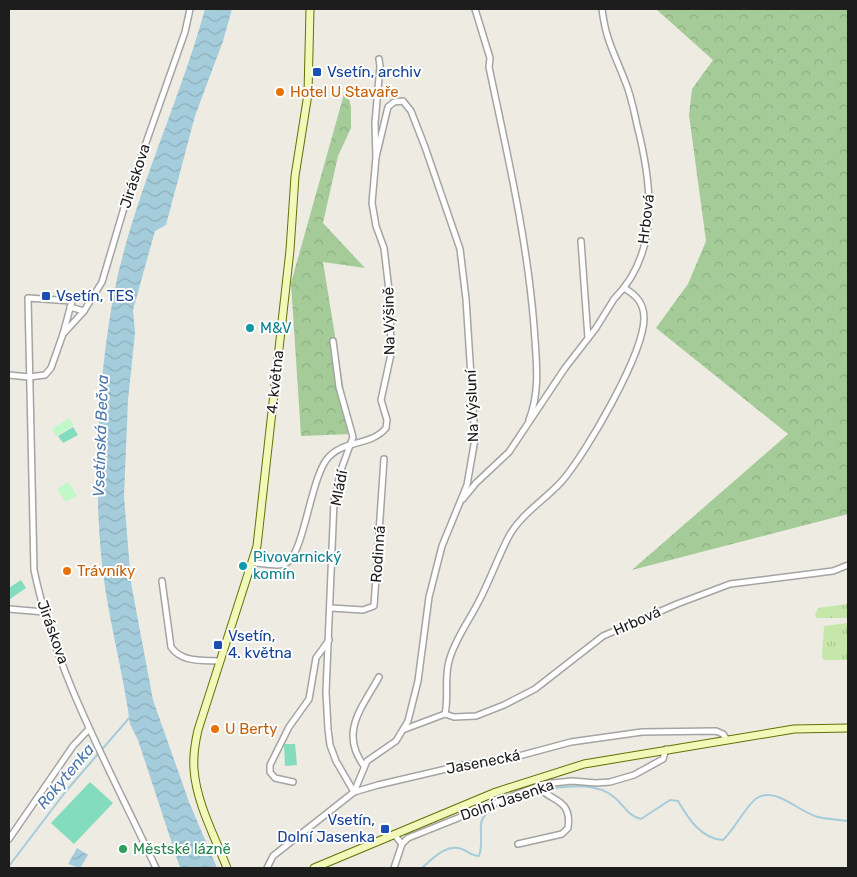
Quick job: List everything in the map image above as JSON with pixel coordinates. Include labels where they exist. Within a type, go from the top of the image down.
[{"type":"street","name":"Jiráskova","points":[[63,334],[84,311],[102,282],[129,191],[185,32],[190,9]]},
{"type":"street","name":"4. května","points":[[227,868],[198,791],[194,769],[194,747],[220,661],[254,563],[262,516],[290,250],[295,176],[308,94],[310,9]]},
{"type":"street","name":"Hrbová","points":[[475,9],[490,58],[488,67],[518,200],[530,275],[538,385],[534,409],[525,430]]},
{"type":"street","name":"Hrbová","points":[[461,501],[476,483],[509,452],[565,368],[614,299],[624,288],[639,260],[644,242],[650,188],[646,160],[625,81],[607,39],[602,9]]},
{"type":"street","name":"Na Výšině","points":[[254,563],[281,564],[292,557],[320,470],[334,451],[372,440],[381,435],[386,428],[387,420],[381,400],[391,354],[390,299],[384,248],[373,215],[376,157],[375,123],[380,66],[378,59]]},
{"type":"street","name":"Na Výsluní","points":[[354,792],[364,766],[373,756],[396,741],[405,729],[418,681],[429,597],[442,546],[467,484],[475,439],[460,250],[443,197],[411,112],[403,101],[394,102],[388,107],[376,157]]},
{"type":"street","points":[[581,241],[588,338]]},
{"type":"street","points":[[445,714],[447,702],[446,678],[453,647],[479,601],[510,534],[566,475],[590,440],[637,352],[644,316],[638,298],[624,288]]},
{"type":"street","name":"Jiráskova","points":[[29,378],[45,375],[51,368],[72,301],[28,298],[29,378],[34,570],[44,612],[89,729],[156,868]]},
{"type":"street","points":[[70,307],[84,311]]},
{"type":"street","name":"Mládí","points":[[333,341],[339,387],[353,437],[341,470],[334,501],[326,692],[330,745],[336,761],[354,792]]},
{"type":"street","points":[[9,375],[29,378]]},
{"type":"street","name":"Rodinná","points":[[331,608],[363,610],[374,606],[384,458]]},
{"type":"street","name":"Hrbová","points":[[405,729],[445,714],[454,717],[476,716],[504,705],[535,689],[602,636],[730,584],[833,571],[848,565]]},
{"type":"street","points":[[162,581],[171,647],[175,652],[191,659],[220,661]]},
{"type":"street","points":[[9,609],[44,612]]},
{"type":"street","name":"Mládí","points":[[294,782],[275,778],[270,772],[270,765],[289,727],[308,700],[316,658],[329,639]]},
{"type":"street","points":[[364,766],[352,744],[352,734],[365,698],[379,677]]},
{"type":"street","name":"Dolní Jasenka","points":[[314,868],[496,792],[584,764],[666,749],[801,729],[848,728]]},
{"type":"street","points":[[9,839],[74,746],[89,729]]},
{"type":"street","name":"Jasenecká","points":[[267,868],[273,856],[354,792],[463,765],[500,761],[571,742],[642,732],[719,732],[726,740]]},
{"type":"street","name":"Dolní Jasenka","points":[[402,844],[408,838],[540,788],[572,780],[601,784],[623,778],[660,762],[664,757],[666,749]]},
{"type":"street","name":"Dolní Jasenka","points":[[518,844],[562,834],[568,830],[569,818],[564,807],[556,798],[540,788]]},
{"type":"street","points":[[394,834],[402,844],[394,868]]},
{"type":"green space","points":[[656,9],[848,9],[848,514],[632,570],[788,434],[656,328],[688,284],[706,241],[689,115],[692,89],[713,60]]},
{"type":"green space","points":[[346,87],[351,107],[351,128],[338,156],[323,223],[365,268],[323,262],[351,434],[301,436],[291,283]]},
{"type":"green space","points":[[69,418],[74,425],[56,436],[52,429]]},
{"type":"green space","points":[[73,427],[78,435],[63,443],[58,436]]},
{"type":"green space","points":[[68,482],[77,496],[66,502],[57,489]]},
{"type":"green space","points":[[21,580],[26,588],[10,599],[9,588]]},
{"type":"green space","points":[[848,604],[848,618],[817,618],[815,615],[818,608]]},
{"type":"green space","points":[[848,623],[848,660],[824,660],[822,657],[824,626]]},
{"type":"green space","points":[[284,744],[295,744],[297,765],[285,766]]},
{"type":"green space","points":[[90,782],[113,803],[74,844],[51,823]]},
{"type":"water","name":"Vsetínská Bečva","points":[[205,9],[232,9],[223,41],[195,116],[166,225],[155,231],[133,310],[135,333],[128,400],[124,496],[131,583],[153,700],[189,802],[217,868],[180,868],[138,740],[130,724],[105,587],[101,553],[98,518],[98,445],[107,338],[120,266],[142,192],[182,83]]},
{"type":"water","points":[[77,848],[88,855],[80,868],[68,864]]},
{"type":"waterway","name":"Rokytenka","points":[[9,866],[66,791],[130,717]]},
{"type":"waterway","points":[[544,789],[571,786],[598,789],[614,797],[629,813],[641,819],[670,800],[678,801],[691,821],[702,832],[715,839],[723,840],[753,801],[764,795],[780,798],[811,815],[848,821]]},
{"type":"waterway","points":[[422,868],[441,852],[452,848],[458,848],[479,856],[483,817],[496,806],[539,790]]},
{"type":"place","name":"Vsetín, archiv","points":[[317,72]]},
{"type":"place","name":"Hotel U Stavaře","points":[[280,92]]},
{"type":"place","name":"Vsetín, TES","points":[[46,296]]},
{"type":"place","name":"M&V","points":[[250,328]]},
{"type":"place","name":"Pivovarnický komín","points":[[243,566]]},
{"type":"place","name":"Trávníky","points":[[67,571]]},
{"type":"place","name":"Vsetín, 4. května","points":[[218,645]]},
{"type":"place","name":"U Berty","points":[[215,729]]},
{"type":"place","name":"Vsetín, Dolní Jasenka","points":[[385,829]]},
{"type":"place","name":"Městské lázně","points":[[123,849]]}]
